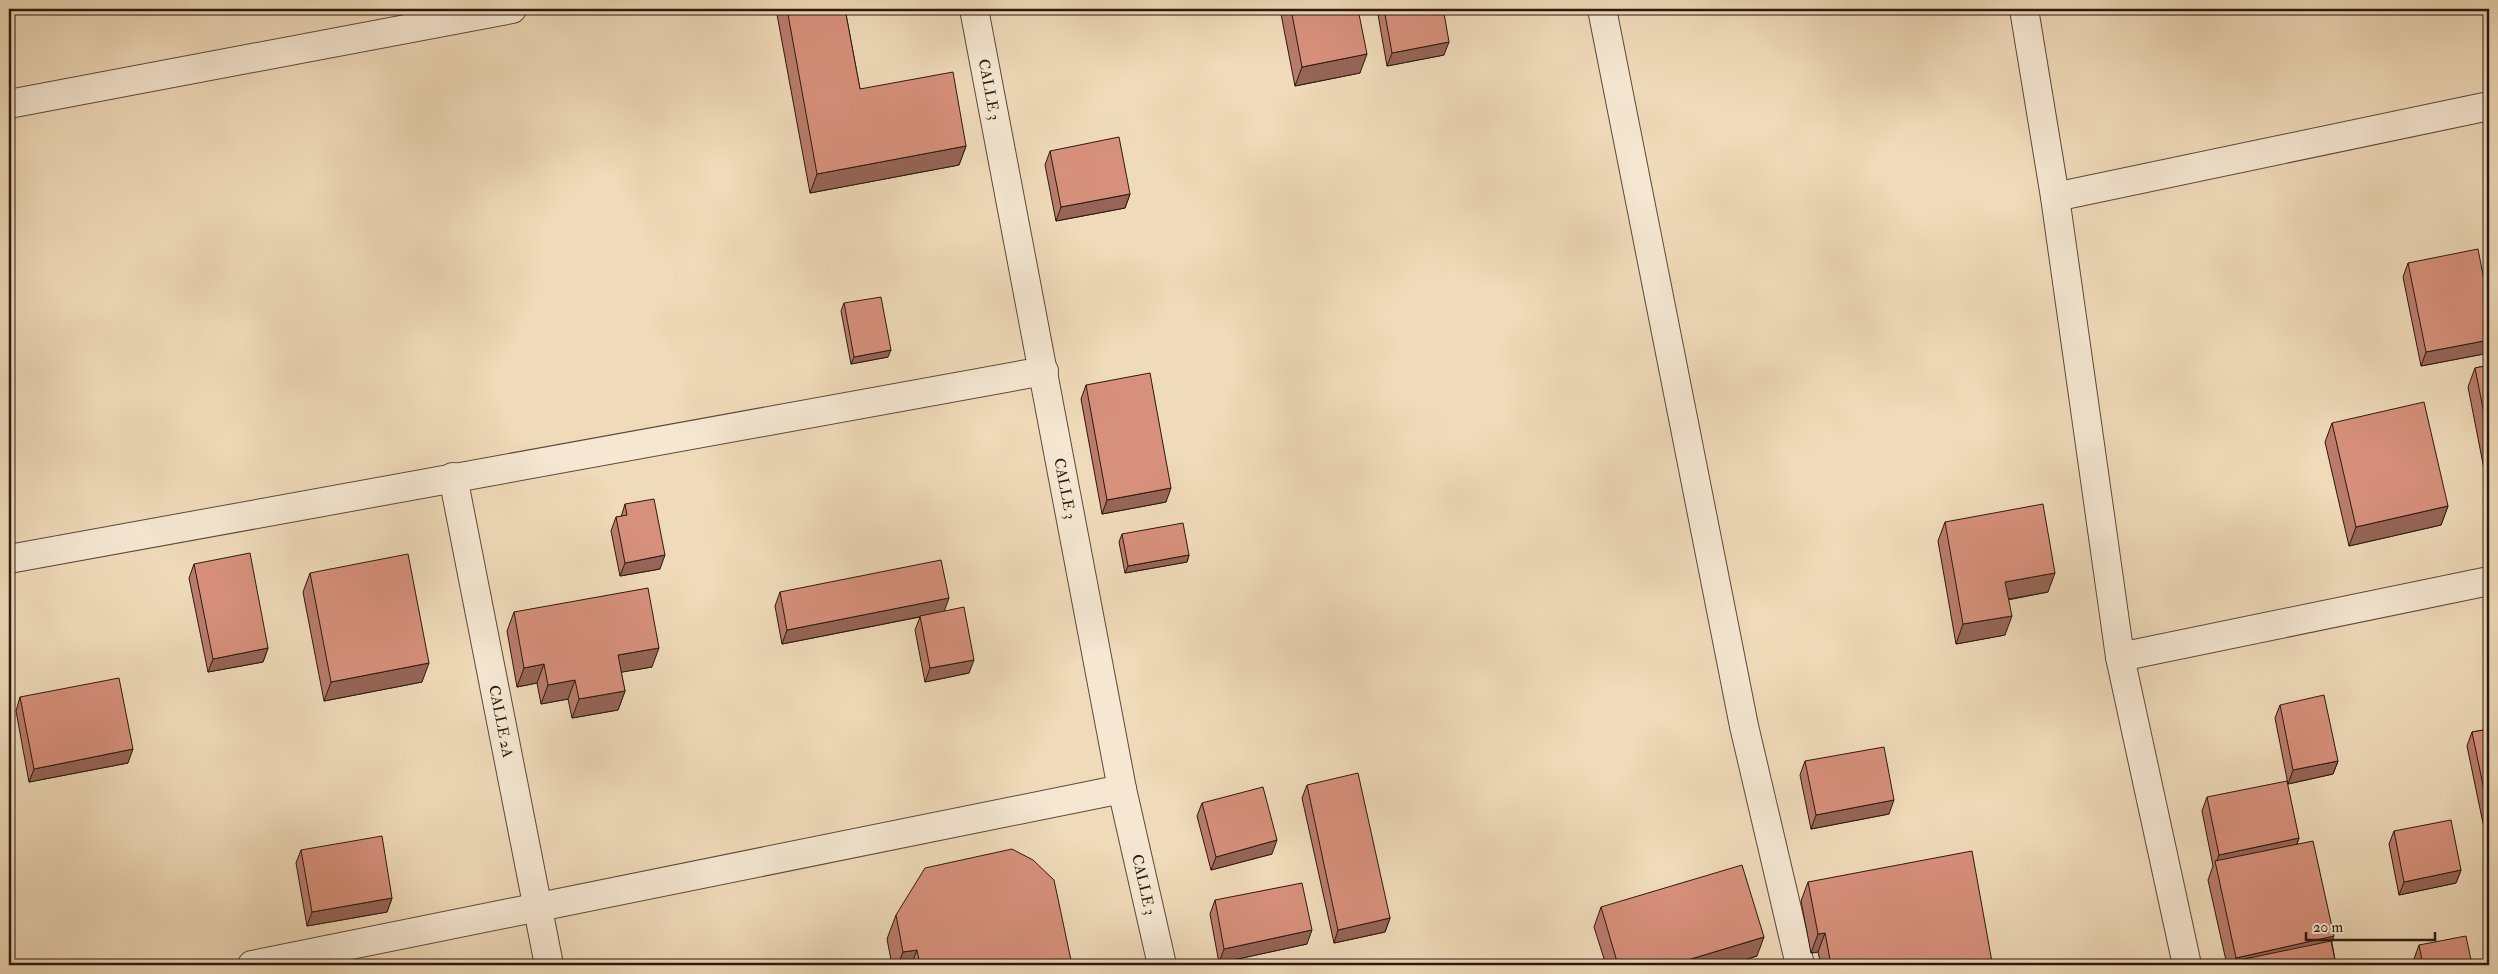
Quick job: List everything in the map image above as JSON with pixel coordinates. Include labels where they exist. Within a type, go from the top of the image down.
[{"type":"street","points":[[9,104],[512,9]]},
{"type":"street","name":"CALLE 3","points":[[974,9],[1122,789],[1162,965]]},
{"type":"street","points":[[1602,9],[1744,726],[1800,965]]},
{"type":"street","points":[[2024,9],[2055,197],[2120,656],[2186,965]]},
{"type":"street","points":[[2055,197],[2489,106]]},
{"type":"street","points":[[9,559],[1044,371]]},
{"type":"street","name":"CALLE 2A","points":[[453,477],[549,965]]},
{"type":"street","points":[[2120,656],[2489,581]]},
{"type":"street","points":[[252,965],[1122,789]]},
{"type":"building","points":[[787,9],[845,9],[860,89],[953,72],[966,146],[817,174]]},
{"type":"building","points":[[1291,9],[1358,9],[1367,54],[1302,67]]},
{"type":"building","points":[[1384,9],[1433,9],[1434,15],[1444,13],[1449,42],[1392,53]]},
{"type":"building","points":[[1119,137],[1130,194],[1061,207],[1050,151]]},
{"type":"building","points":[[2478,249],[2489,306],[2489,340],[2426,352],[2408,263]]},
{"type":"building","points":[[881,297],[891,350],[854,357],[844,303]]},
{"type":"building","points":[[2489,365],[2489,439],[2475,368]]},
{"type":"building","points":[[1150,373],[1171,488],[1107,500],[1086,385]]},
{"type":"building","points":[[2424,402],[2448,506],[2356,527],[2332,423]]},
{"type":"building","points":[[654,499],[665,555],[625,563],[616,517],[627,515],[625,504]]},
{"type":"building","points":[[2043,504],[2055,573],[2005,582],[2012,616],[1963,624],[1945,522]]},
{"type":"building","points":[[1183,523],[1189,555],[1128,566],[1122,534]]},
{"type":"building","points":[[250,553],[268,648],[213,659],[194,564]]},
{"type":"building","points":[[408,554],[429,663],[331,682],[310,573]]},
{"type":"building","points":[[941,560],[949,598],[787,630],[780,592]]},
{"type":"building","points":[[648,588],[659,648],[618,655],[625,691],[579,699],[575,680],[548,685],[544,664],[524,668],[514,612]]},
{"type":"building","points":[[964,607],[974,660],[930,668],[920,616]]},
{"type":"building","points":[[119,678],[133,749],[34,769],[20,697]]},
{"type":"building","points":[[2324,695],[2338,761],[2293,770],[2280,705]]},
{"type":"building","points":[[2489,729],[2489,814],[2472,732]]},
{"type":"building","points":[[1884,747],[1894,800],[1816,815],[1805,761]]},
{"type":"building","points":[[1358,773],[1390,918],[1338,930],[1307,785]]},
{"type":"building","points":[[2287,781],[2299,838],[2219,855],[2207,797]]},
{"type":"building","points":[[1263,787],[1277,840],[1216,857],[1202,803]]},
{"type":"building","points":[[2451,820],[2461,870],[2404,882],[2394,831]]},
{"type":"building","points":[[382,836],[392,898],[312,912],[301,850]]},
{"type":"building","points":[[2313,841],[2334,936],[2236,958],[2215,861]]},
{"type":"building","points":[[1012,849],[1033,860],[1054,880],[1072,965],[920,965],[917,950],[903,952],[896,915],[925,868]]},
{"type":"building","points":[[1972,851],[1992,962],[1977,965],[1831,965],[1825,933],[1818,934],[1808,882]]},
{"type":"building","points":[[1742,865],[1764,937],[1671,965],[1618,965],[1601,907]]},
{"type":"building","points":[[1302,883],[1312,930],[1224,949],[1215,900]]},
{"type":"building","points":[[2466,936],[2472,965],[2423,965],[2419,945]]},
{"type":"building","points":[[2331,941],[2336,965],[2230,965],[2230,962]]}]
